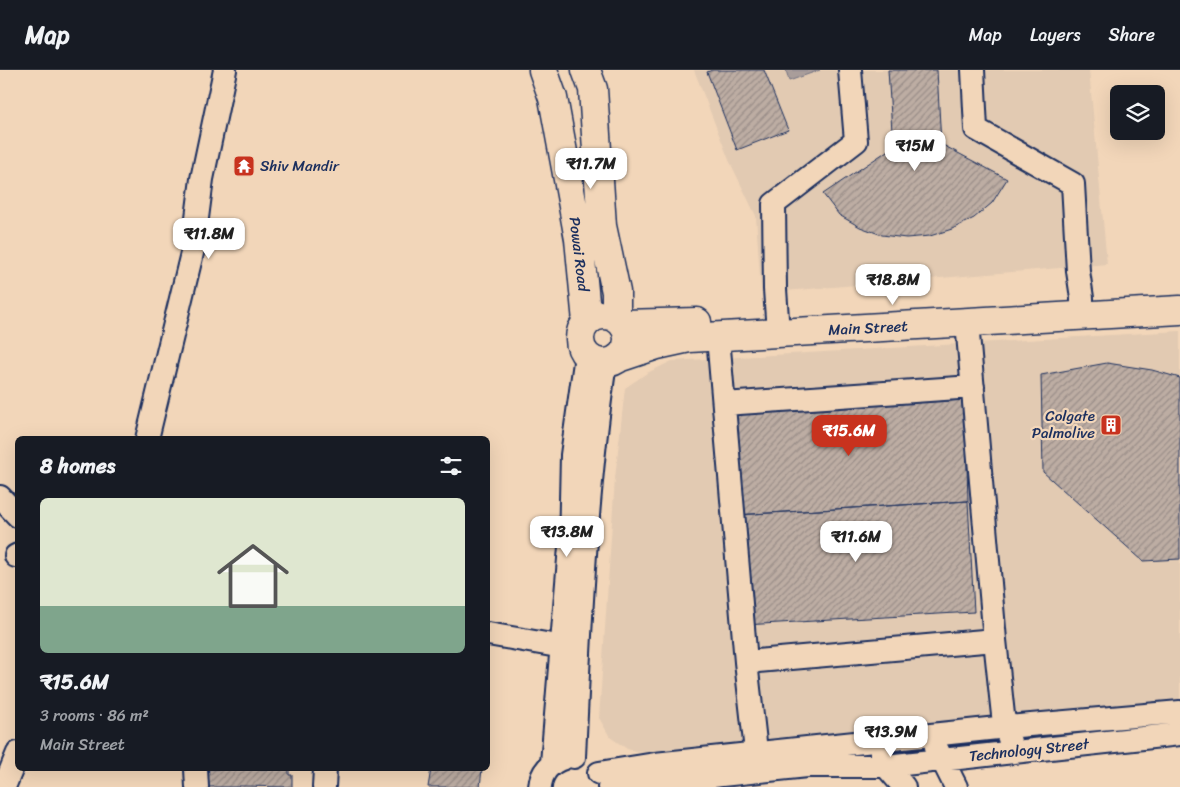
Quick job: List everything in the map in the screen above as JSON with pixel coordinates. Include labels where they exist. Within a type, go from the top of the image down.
[{"type":"main road","name":"Powai Road","points":[[543,70],[553,98],[579,239],[588,322]]},
{"type":"main road","name":"Powai Road","points":[[586,70],[593,89],[602,226],[620,321]]},
{"type":"main road","name":"Main Street","points":[[620,321],[659,324],[777,325],[967,323],[1180,292]]},
{"type":"main road","name":"Main Street","points":[[603,359],[657,344],[689,338],[718,337],[777,325],[1082,307],[1180,310]]},
{"type":"main road","points":[[601,315],[620,321],[628,339],[624,353],[603,359],[580,342],[583,328],[588,322],[601,315]]},
{"type":"street","points":[[148,436],[193,249],[202,179],[225,70]]},
{"type":"street","points":[[777,325],[774,204],[856,141],[850,70]]},
{"type":"street","points":[[973,70],[976,129],[1073,184],[1082,307]]},
{"type":"street","points":[[967,323],[994,640],[1003,715],[1012,752]]},
{"type":"street","points":[[718,337],[746,662],[769,766],[874,741],[1180,712]]},
{"type":"street","points":[[552,764],[570,648],[603,359]]},
{"type":"street","points":[[724,404],[973,387]]},
{"type":"street","points":[[0,497],[15,513]]},
{"type":"street","points":[[490,634],[570,648]]},
{"type":"street","points":[[746,662],[994,640]]},
{"type":"street","points":[[570,648],[574,757]]},
{"type":"street","name":"Technology Street","points":[[604,782],[769,766],[809,777],[886,766],[1180,734]]},
{"type":"street","points":[[931,735],[956,787]]},
{"type":"street","points":[[874,741],[886,766],[904,787]]},
{"type":"street","points":[[540,787],[544,772],[552,764],[562,758],[574,757],[585,760],[595,766],[604,782]]},
{"type":"street","points":[[4,787],[15,761]]},
{"type":"street","points":[[196,771],[197,787]]},
{"type":"street","points":[[324,787],[325,771]]},
{"type":"shaded area","points":[[694,70],[1089,70],[1107,264],[761,293],[756,216],[729,160]]},
{"type":"shaded area","points":[[786,70],[820,70],[789,81]]},
{"type":"shaded area","points":[[1180,331],[1180,704],[653,755],[627,749],[610,737],[599,718],[615,478],[625,388],[647,373],[672,361]]},
{"type":"building","points":[[712,70],[764,70],[788,130],[737,150],[707,72]]},
{"type":"building","points":[[888,70],[937,70],[941,144],[1007,179],[992,203],[974,218],[952,229],[930,236],[906,238],[882,235],[860,227],[839,215],[823,194],[893,147]]},
{"type":"building","name":"Colgate Palmolive","points":[[1107,363],[1152,370],[1180,378],[1180,559],[1143,561],[1043,472],[1041,375]]},
{"type":"building","points":[[965,400],[968,501],[736,515],[728,412]]},
{"type":"building","points":[[968,501],[974,612],[744,625],[736,515]]},
{"type":"building","points":[[204,771],[289,771],[289,775],[292,775],[292,787],[203,787]]},
{"type":"building","points":[[431,771],[482,771],[480,787],[428,787]]},
{"type":"place","name":"Shiv Mandir","points":[[244,166]]},
{"type":"place","name":"Colgate Palmolive","points":[[1111,425]]}]
